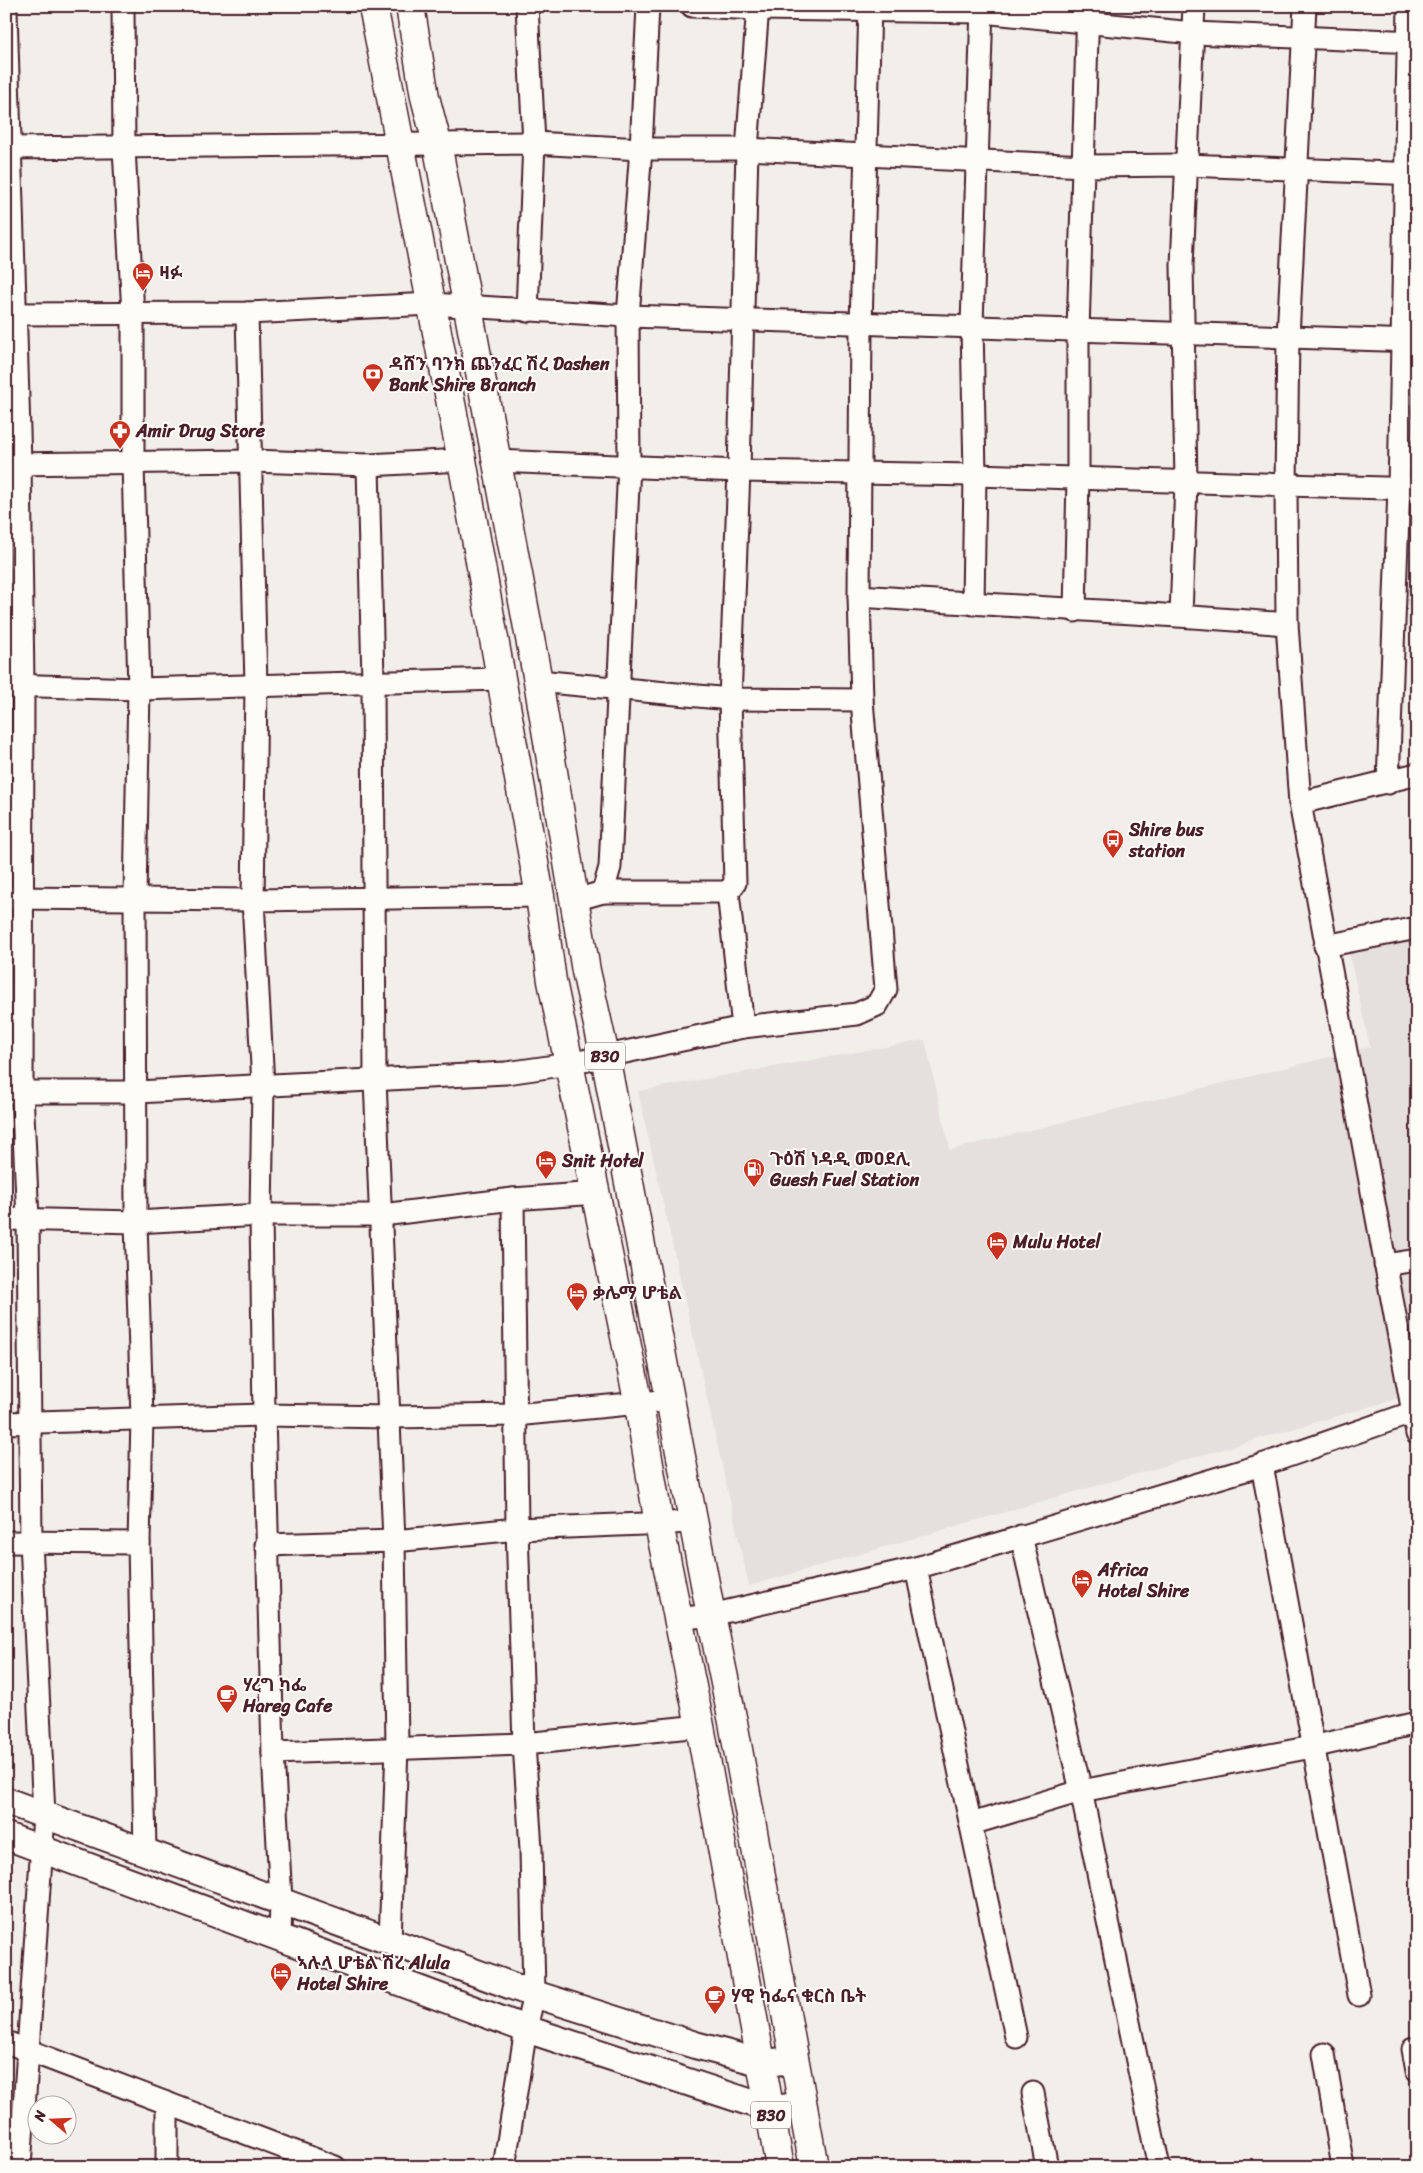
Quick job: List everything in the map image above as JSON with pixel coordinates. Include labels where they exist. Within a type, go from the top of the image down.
[{"type":"highway","name":"B30","points":[[373,6],[462,460],[540,896],[552,981],[639,1405],[677,1620],[700,1726],[763,2063],[780,2167]]},
{"type":"highway","name":"B30","points":[[410,6],[425,97],[437,143],[498,461],[538,681],[586,971],[605,1056],[710,1615],[734,1722],[814,2167]]},
{"type":"highway","points":[[589,1156],[623,1150]]},
{"type":"main road","points":[[6,1801],[534,1994],[695,2045],[763,2063],[794,2060]]},
{"type":"main road","points":[[6,1836],[280,1936],[526,2029],[770,2109],[802,2106]]},
{"type":"street","points":[[123,6],[124,148],[133,314],[133,463],[139,689],[135,897],[136,1222],[142,1418],[139,1543],[144,1852]]},
{"type":"street","points":[[527,6],[534,143],[527,311]]},
{"type":"street","points":[[602,892],[610,868],[620,690],[629,465],[628,316],[641,149],[648,6]]},
{"type":"street","points":[[692,6],[982,9],[1088,15],[1193,33],[1412,42]]},
{"type":"street","points":[[1181,615],[1186,483],[1182,333],[1185,165],[1194,6]]},
{"type":"street","points":[[1306,6],[1302,38],[1288,337],[1286,485],[1287,624],[1300,803],[1417,1434]]},
{"type":"street","points":[[1388,783],[1408,488],[1412,42],[1410,6]]},
{"type":"street","points":[[743,1026],[728,892],[735,883],[730,699],[744,319],[747,148],[758,8]]},
{"type":"street","points":[[14,1092],[137,1092],[506,1073],[569,1064],[743,1026],[857,1014],[877,1005],[886,989],[862,700],[859,596],[864,154],[870,9]]},
{"type":"street","points":[[973,604],[975,475],[972,325],[982,9]]},
{"type":"street","points":[[6,10],[15,685],[14,1092],[28,1219],[31,1541],[44,1815],[20,2167]]},
{"type":"street","points":[[1075,611],[1078,478],[1078,331],[1088,15]]},
{"type":"street","points":[[8,148],[534,143],[641,149],[747,148],[1084,166],[1185,165],[1411,174]]},
{"type":"street","points":[[11,314],[247,313],[431,304],[628,316],[861,325],[972,325],[1078,331],[1409,340]]},
{"type":"street","points":[[247,313],[256,687],[253,900],[263,1085],[261,1214],[266,1545],[273,1752],[281,1901],[280,1936]]},
{"type":"street","points":[[13,464],[252,461],[368,465],[462,460]]},
{"type":"street","points":[[498,461],[739,470],[1408,488]]},
{"type":"street","points":[[368,465],[373,681],[375,1080],[394,1541],[397,1747],[390,1941]]},
{"type":"street","points":[[859,596],[1075,611],[1181,615],[1287,624]]},
{"type":"street","points":[[15,685],[139,689],[256,687],[373,681],[500,679]]},
{"type":"street","points":[[538,681],[730,699],[862,700]]},
{"type":"street","points":[[1300,803],[1388,783],[1417,774]]},
{"type":"street","points":[[575,899],[602,892],[728,892]]},
{"type":"street","points":[[14,898],[135,897],[253,900],[540,896]]},
{"type":"street","points":[[1325,946],[1417,928]]},
{"type":"street","points":[[6,1219],[136,1222],[261,1214],[382,1215],[513,1199],[597,1193]]},
{"type":"street","points":[[504,2167],[526,2029],[534,1994],[531,1849],[524,1744],[517,1529],[513,1199]]},
{"type":"street","points":[[1385,1265],[1417,1260]]},
{"type":"street","points":[[6,1423],[264,1415],[390,1417],[515,1415],[639,1405],[671,1400]]},
{"type":"street","points":[[677,1620],[710,1615],[916,1568],[1262,1465],[1414,1412]]},
{"type":"street","points":[[1262,1465],[1359,1996]]},
{"type":"street","points":[[266,1545],[394,1541],[517,1529],[694,1522]]},
{"type":"street","points":[[1021,1536],[1081,1790],[1159,2167]]},
{"type":"street","points":[[6,1542],[139,1543]]},
{"type":"street","points":[[916,1568],[1016,2037]]},
{"type":"street","points":[[971,1824],[1081,1790],[1312,1747],[1417,1723]]},
{"type":"street","points":[[273,1752],[524,1744],[700,1726]]},
{"type":"street","points":[[6,2042],[335,2167]]},
{"type":"street","points":[[1413,2049],[1417,2071]]},
{"type":"street","points":[[1324,2054],[1343,2167]]},
{"type":"street","points":[[1033,2093],[1047,2167]]},
{"type":"street","points":[[167,2103],[168,2167]]},
{"type":"shaded area","points":[[1417,936],[1417,1393],[749,1586],[638,1091],[925,1040],[950,1150],[1370,1047],[1349,953]]},
{"type":"place","name":"ዛፉ","points":[[143,292]]},
{"type":"place","name":"ዳሸን ባንክ ጨንፈር ሽረ Dashen Bank Shire Branch","points":[[373,393]]},
{"type":"place","name":"Amir Drug Store","points":[[120,450]]},
{"type":"place","name":"Shire bus station","points":[[1113,859]]},
{"type":"place","name":"Snit Hotel","points":[[546,1180]]},
{"type":"place","name":"ጉዕሽ ነዳዲ መዐደሊ Guesh Fuel Station","points":[[754,1188]]},
{"type":"place","name":"Mulu Hotel","points":[[997,1261]]},
{"type":"place","name":"ቃሌማ ሆቴል","points":[[577,1312]]},
{"type":"place","name":"Africa Hotel Shire","points":[[1082,1599]]},
{"type":"place","name":"ሃረግ ካፌ Hareg Cafe","points":[[227,1714]]},
{"type":"place","name":"ኣሉላ ሆቴል ሽረ Alula Hotel Shire","points":[[281,1992]]},
{"type":"place","name":"ሃዊ ካፌና ቁርስ ቤት","points":[[715,2015]]}]
